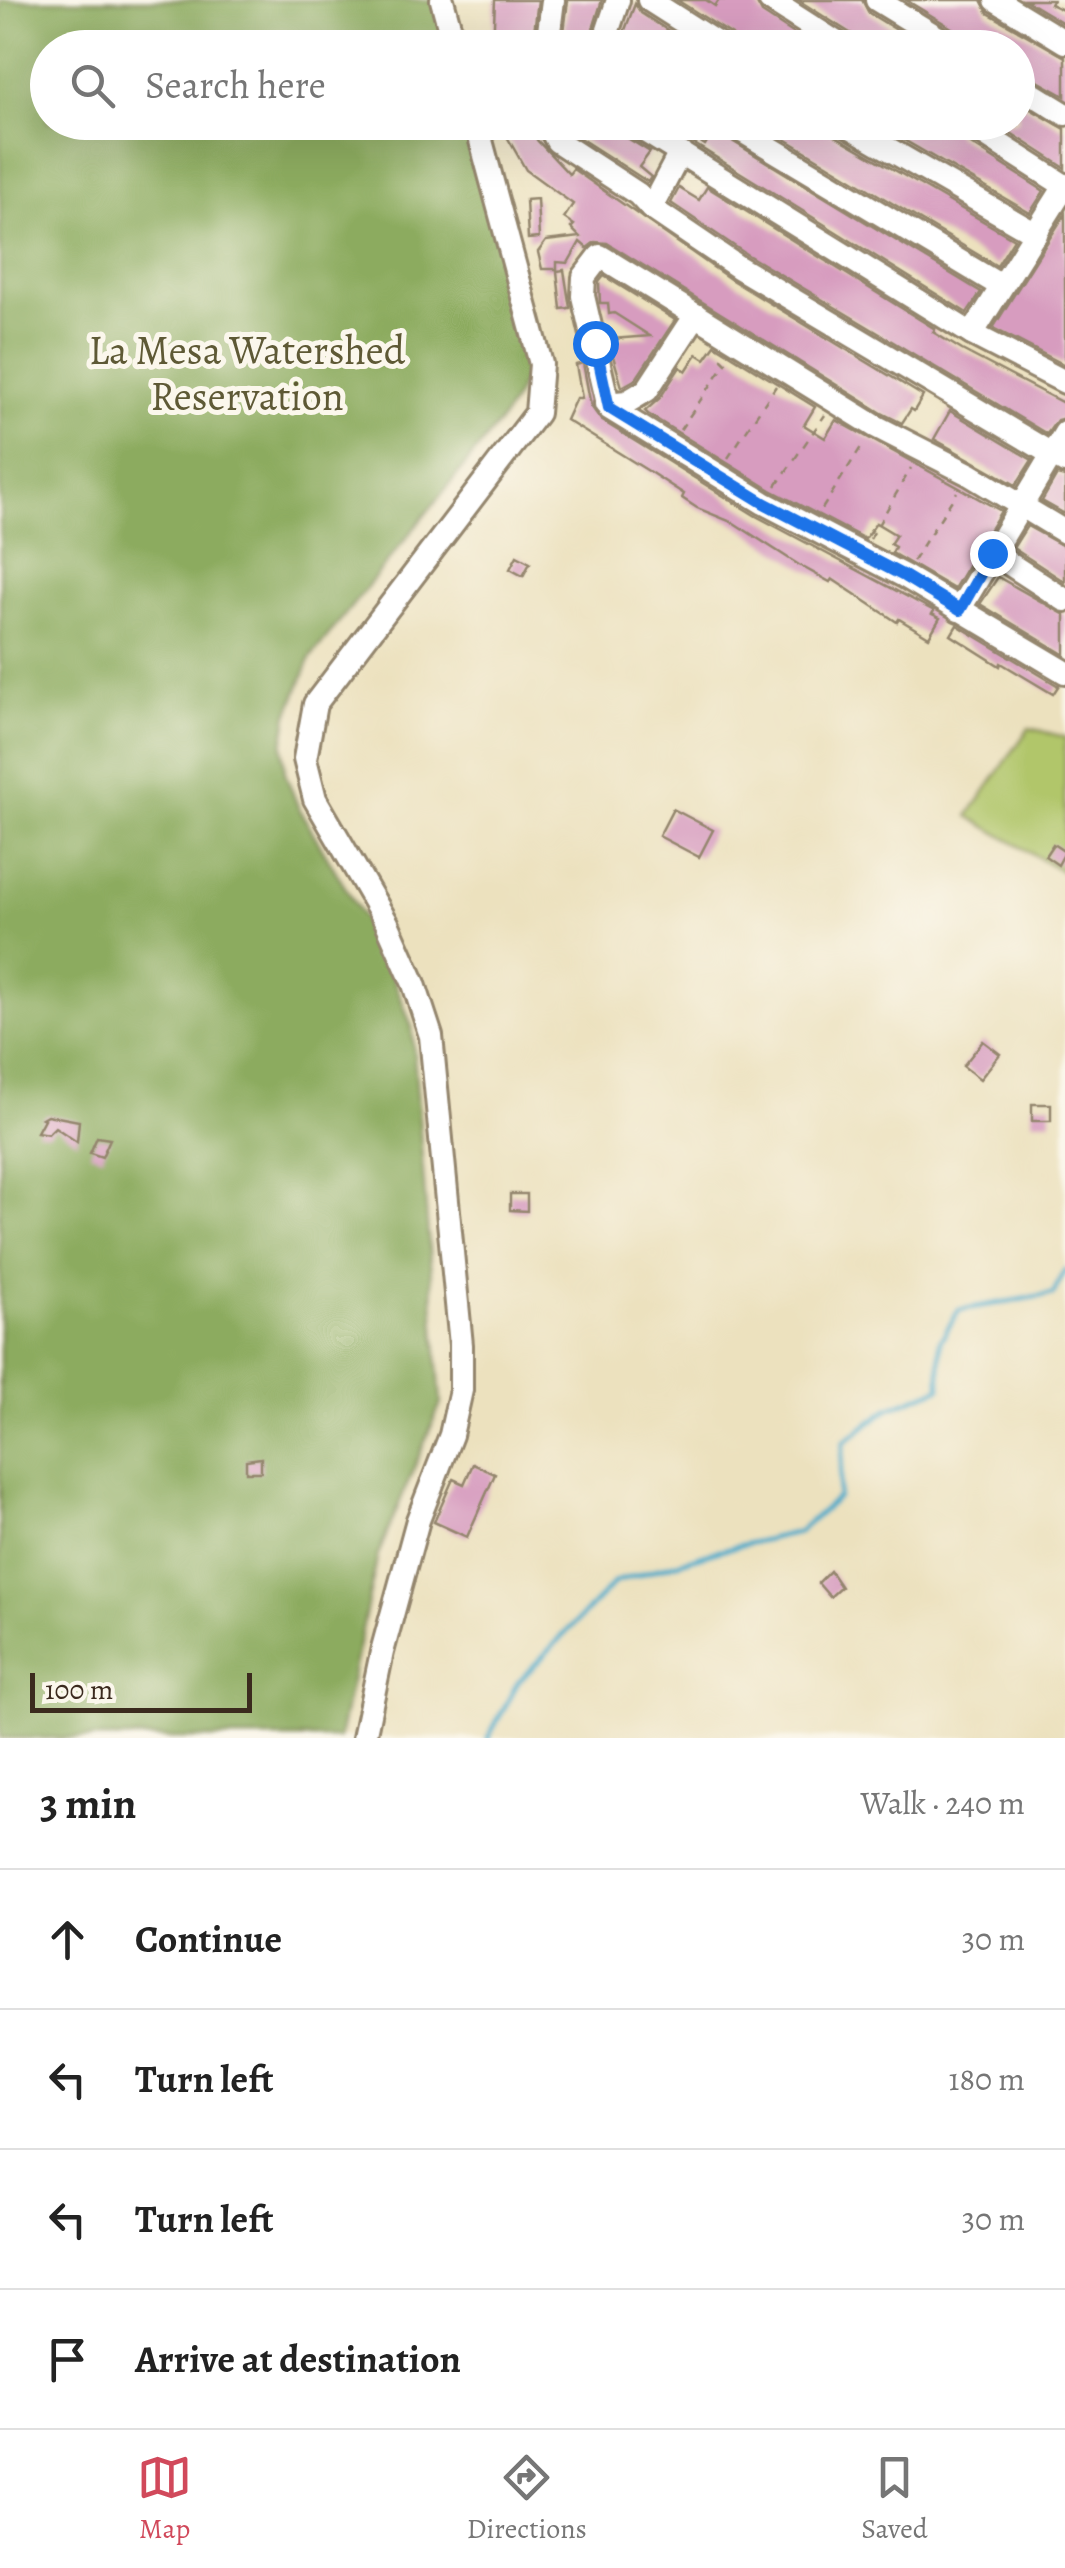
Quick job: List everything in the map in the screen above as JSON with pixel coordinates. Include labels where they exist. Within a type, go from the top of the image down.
[{"type":"street","points":[[442,0],[450,30]]},
{"type":"street","points":[[549,30],[553,0]]},
{"type":"street","points":[[608,30],[618,0]]},
{"type":"street","points":[[650,0],[696,30]]},
{"type":"street","points":[[770,0],[817,30]]},
{"type":"street","points":[[878,0],[926,30]]},
{"type":"street","points":[[996,0],[1065,42]]},
{"type":"street","points":[[1035,96],[1065,114]]},
{"type":"street","points":[[364,1738],[382,1652],[418,1520],[451,1436],[461,1390],[462,1345],[431,1036],[414,984],[387,923],[314,799],[306,759],[314,704],[537,412],[542,364],[481,140]]},
{"type":"street","points":[[556,140],[738,267],[1058,458]]},
{"type":"street","points":[[657,140],[972,334],[1065,382]]},
{"type":"street","points":[[757,140],[1001,286]]},
{"type":"street","points":[[873,140],[1036,234]]},
{"type":"street","points":[[972,334],[1065,186],[993,140]]},
{"type":"street","points":[[651,208],[679,155]]},
{"type":"street","points":[[1065,532],[969,474],[875,426],[600,256],[584,277],[583,296],[606,404],[764,503],[904,576],[1065,672]]},
{"type":"street","points":[[606,404],[627,402],[647,390],[696,315]]},
{"type":"street","points":[[960,610],[1021,504],[1058,458],[1065,433]]},
{"type":"street","points":[[992,553],[1065,600]]},
{"type":"path","points":[[671,444],[726,363],[722,360],[736,340]]},
{"type":"path","points":[[717,475],[786,372]]},
{"type":"path","points":[[764,503],[834,401]]},
{"type":"path","points":[[810,528],[875,426]]},
{"type":"path","points":[[861,554],[922,450]]},
{"type":"path","points":[[904,576],[969,474]]},
{"type":"green space","name":"La Mesa Watershed Reservation","points":[[0,0],[435,0],[443,30],[30,30],[30,140],[471,140],[525,344],[526,365],[522,384],[502,419],[311,657],[288,715],[283,746],[285,773],[299,809],[384,953],[412,1027],[441,1403],[378,1555],[339,1738],[0,1738]]},
{"type":"green space","points":[[1029,728],[1065,737],[1065,873],[968,816]]},
{"type":"building","points":[[495,0],[538,0],[534,30],[494,30]]},
{"type":"building","points":[[568,0],[602,0],[593,30],[564,30]]},
{"type":"building","points":[[677,0],[706,0],[715,6],[719,0],[755,0],[762,13],[788,30],[724,30]]},
{"type":"building","points":[[798,0],[862,0],[869,13],[897,30],[845,30]]},
{"type":"building","points":[[906,0],[981,0],[988,13],[1018,30],[955,30]]},
{"type":"building","points":[[1025,0],[1053,0],[1050,4],[1065,11],[1065,24]]},
{"type":"building","points":[[635,4],[641,13],[667,30],[625,30]]},
{"type":"building","points":[[1035,40],[1065,57],[1065,96],[1035,79]]},
{"type":"building","points":[[1035,112],[1065,129],[1065,168],[1022,140],[1035,140]]},
{"type":"building","points":[[509,140],[537,140],[569,174],[573,169],[730,279],[923,396],[902,423],[607,243],[595,242],[587,248],[580,242],[568,263],[557,262],[557,269],[542,269],[538,252],[546,241],[580,237],[571,228],[574,225],[564,218],[573,204],[526,170]]},
{"type":"building","points":[[583,140],[631,140],[650,152],[639,167],[651,177],[648,182]]},
{"type":"building","points":[[688,140],[705,145],[708,140],[730,140],[981,292],[967,313]]},
{"type":"building","points":[[787,140],[843,140],[1014,239],[997,266]]},
{"type":"building","points":[[904,140],[965,140],[1044,191],[1030,213]]},
{"type":"building","points":[[707,187],[935,329],[933,332],[962,350],[1065,404],[1065,418],[1057,420],[1047,434],[746,254],[671,203],[679,188],[699,200]]},
{"type":"building","points":[[537,199],[539,238],[528,239],[526,200]]},
{"type":"building","points":[[1065,214],[1065,365],[993,328]]},
{"type":"building","points":[[564,270],[570,308],[561,309],[557,271]]},
{"type":"building","points":[[604,276],[675,320],[636,379],[622,387],[609,342],[650,336],[614,313],[609,314],[608,303],[600,303],[599,282]]},
{"type":"building","points":[[715,345],[815,407],[804,425],[825,438],[836,420],[1001,511],[954,589],[892,553],[895,547],[890,544],[896,535],[876,523],[865,539],[771,490],[645,411],[660,398],[680,367],[686,371],[697,354],[705,359]]},
{"type":"building","points":[[583,363],[591,406],[601,420],[756,516],[934,611],[932,614],[940,618],[929,637],[899,619],[897,622],[832,579],[830,582],[799,565],[734,523],[697,508],[682,498],[684,494],[566,420],[576,398],[582,398],[576,365]]},
{"type":"building","points":[[950,411],[1032,460],[1016,485],[934,439]]},
{"type":"building","points":[[1057,475],[1065,477],[1065,514],[1042,501]]},
{"type":"building","points":[[1027,526],[1065,547],[1065,582],[1013,548]]},
{"type":"building","points":[[517,556],[530,563],[523,576],[510,569]]},
{"type":"building","points":[[998,577],[1065,615],[1065,655],[980,604]]},
{"type":"building","points":[[957,625],[1059,685],[1053,694],[1001,663],[1000,666],[951,635]]},
{"type":"building","points":[[673,809],[713,830],[699,857],[659,836]]},
{"type":"building","points":[[1053,844],[1065,852],[1058,865],[1045,856]]},
{"type":"building","points":[[983,1041],[1000,1054],[980,1079],[963,1066]]},
{"type":"building","points":[[1032,1104],[1051,1104],[1051,1121],[1032,1121]]},
{"type":"building","points":[[47,1115],[79,1121],[77,1142],[55,1127],[48,1134],[37,1132]]},
{"type":"building","points":[[97,1137],[110,1139],[102,1157],[90,1153]]},
{"type":"building","points":[[510,1194],[527,1194],[527,1211],[510,1210]]},
{"type":"building","points":[[261,1458],[261,1472],[246,1472],[246,1460]]},
{"type":"building","points":[[473,1464],[495,1474],[467,1537],[434,1522],[453,1479],[464,1484]]},
{"type":"building","points":[[830,1571],[841,1587],[830,1597],[818,1583]]},
{"type":"waterway","points":[[488,1738],[518,1682],[615,1582],[720,1550],[798,1532],[838,1497],[844,1442],[888,1409],[940,1388],[940,1341],[959,1310],[1053,1294],[1065,1270]]},
{"type":"route","points":[[595,343],[609,408],[764,503],[904,576],[960,610],[992,553]]}]
